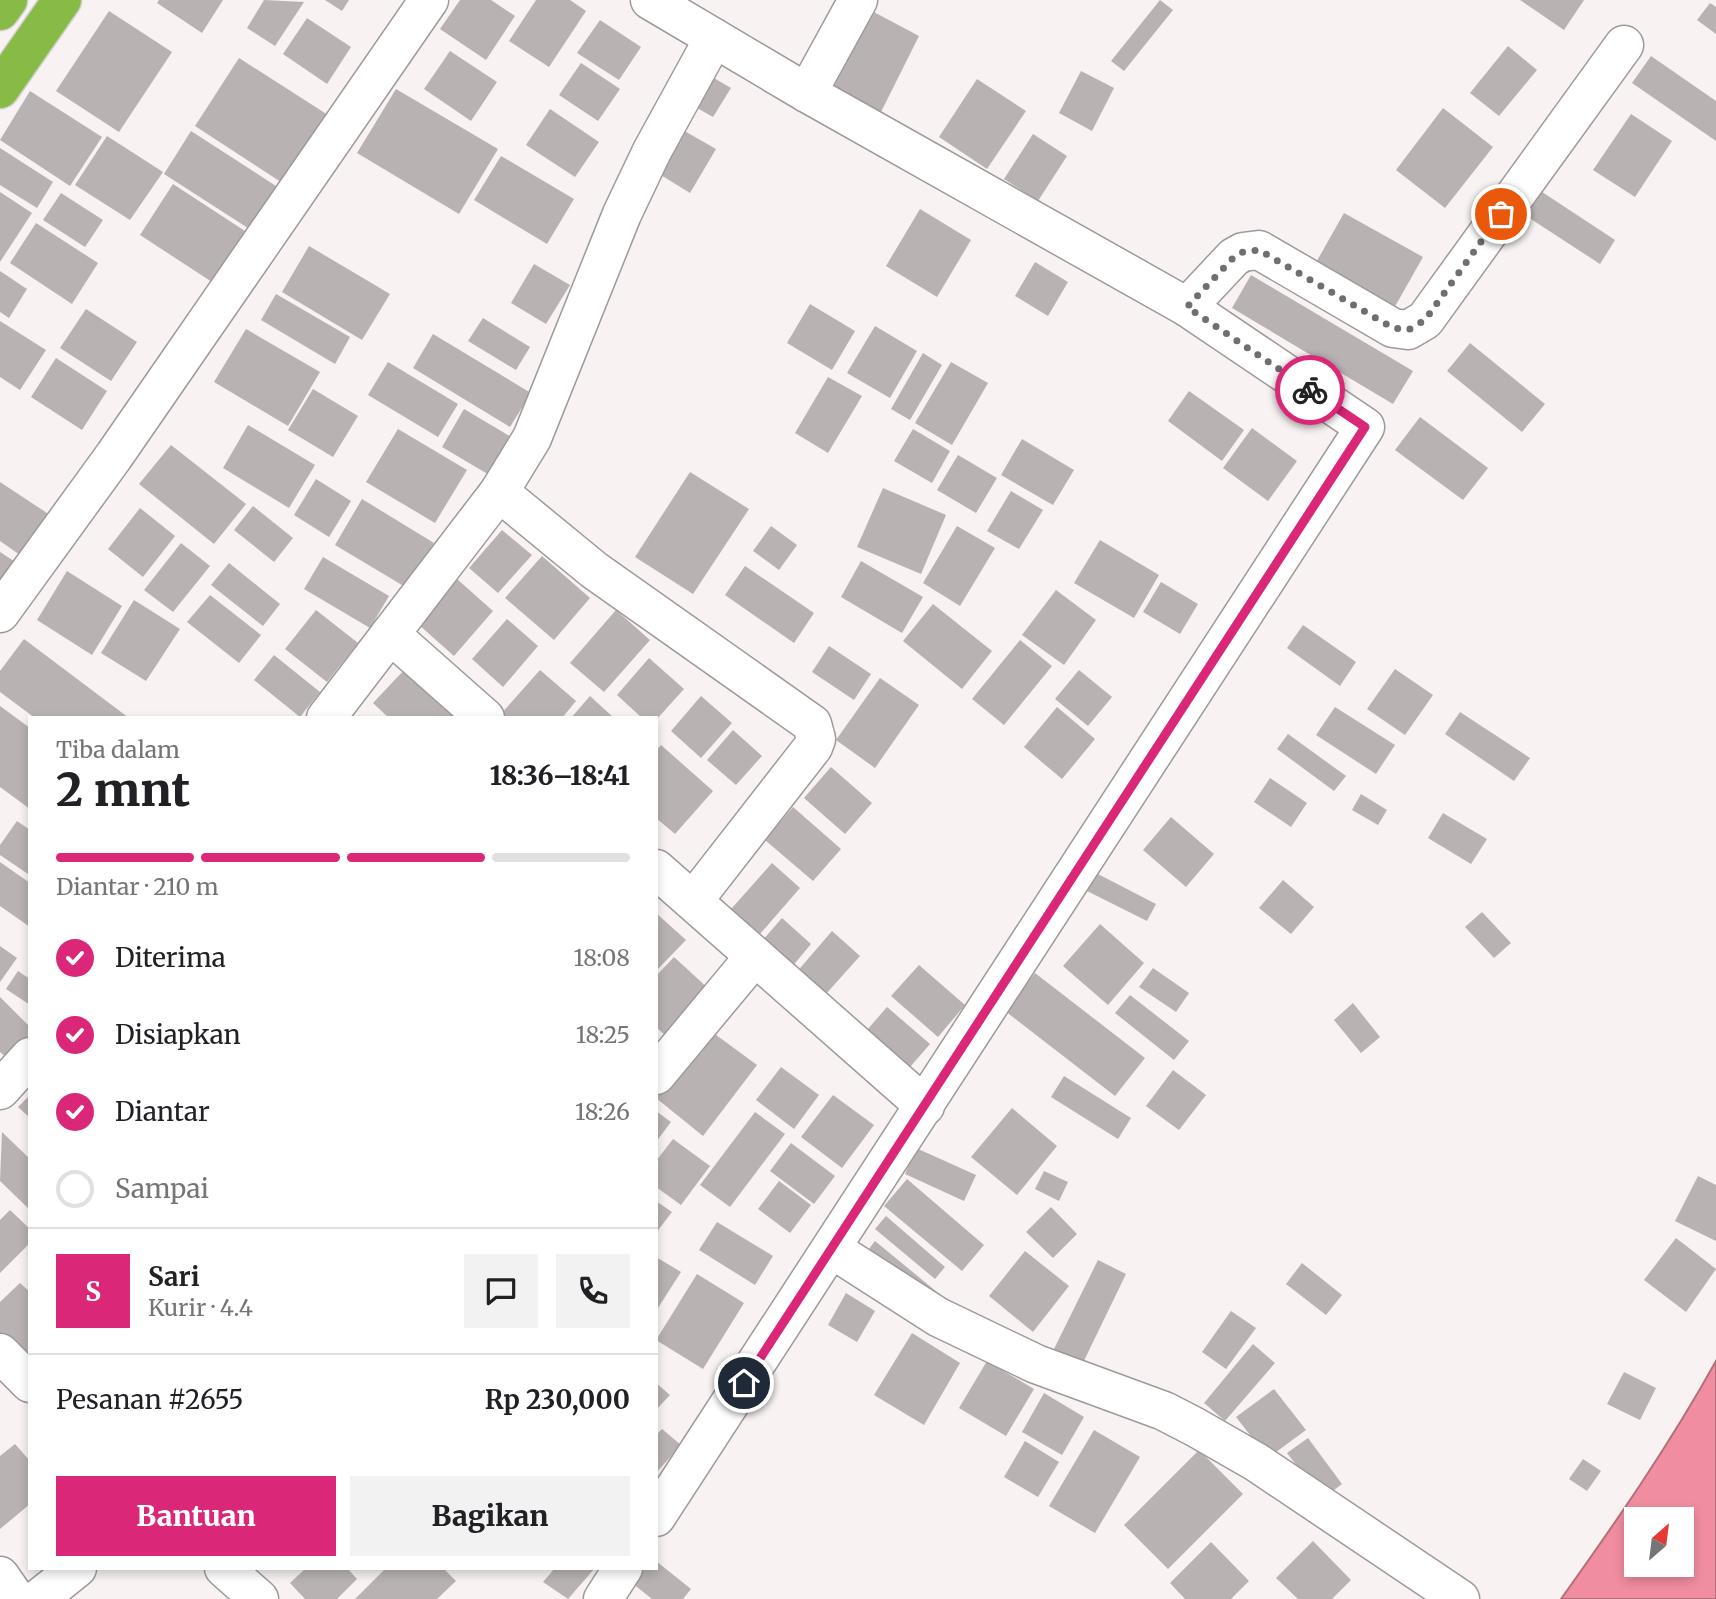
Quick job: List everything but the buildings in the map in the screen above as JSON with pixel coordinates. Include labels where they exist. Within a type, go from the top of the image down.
[{"type":"highway","points":[[0,11],[8,0]]},
{"type":"highway","points":[[0,89],[62,0]]},
{"type":"street","points":[[0,613],[114,456],[429,0]]},
{"type":"street","points":[[650,0],[807,93],[1187,307],[1365,427],[658,1514]]},
{"type":"street","points":[[807,93],[858,0]]},
{"type":"street","points":[[328,716],[499,492],[532,438],[627,203],[714,38]]},
{"type":"street","points":[[1187,307],[1234,257],[1243,252],[1259,250],[1393,328],[1413,328],[1425,320],[1624,45]]},
{"type":"street","points":[[499,492],[594,570],[812,724],[816,739],[813,747],[693,901]]},
{"type":"street","points":[[390,634],[483,716]]},
{"type":"street","points":[[658,871],[925,1106]]},
{"type":"street","points":[[658,1073],[755,956]]},
{"type":"street","points":[[0,1090],[28,1059]]},
{"type":"street","points":[[832,1249],[938,1317],[1036,1364],[1164,1411],[1195,1427],[1256,1462],[1460,1599]]},
{"type":"street","points":[[0,1353],[28,1380]]},
{"type":"street","points":[[38,1599],[74,1570]]},
{"type":"street","points":[[226,1570],[259,1599]]},
{"type":"street","points":[[603,1599],[622,1570]]},
{"type":"street","points":[[0,1576],[16,1599]]},
{"type":"shaded area","points":[[1716,1361],[1716,1599],[1561,1599],[1624,1509],[1624,1577],[1694,1577],[1694,1507],[1625,1507]]},
{"type":"way so far","points":[[1310,390],[1187,307],[1234,257],[1243,252],[1259,250],[1393,328],[1408,330],[1425,320],[1501,214]]},
{"type":"route","points":[[744,1383],[1365,427],[1310,390]]}]
